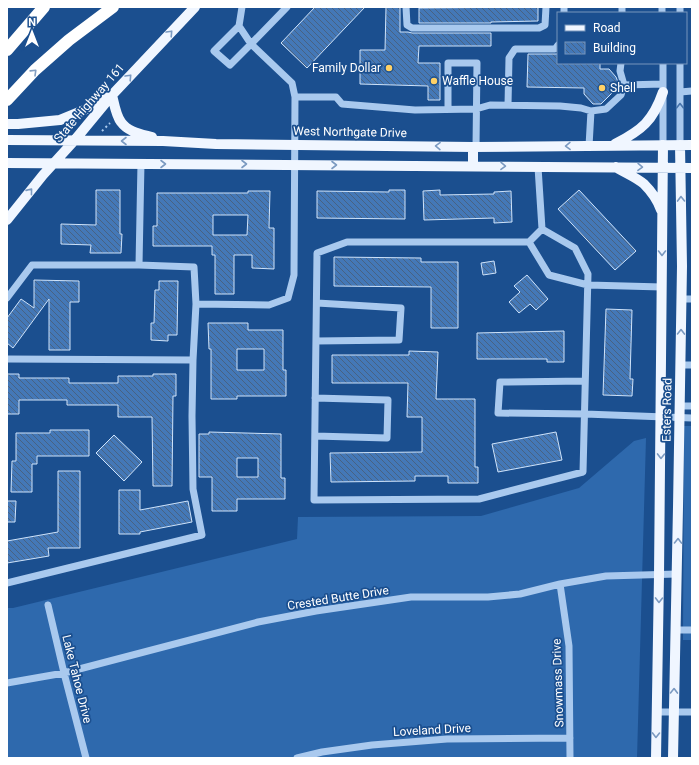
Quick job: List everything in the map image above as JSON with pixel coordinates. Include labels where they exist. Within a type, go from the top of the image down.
[{"type":"highway","points":[[7,50],[44,7]]},
{"type":"highway","points":[[7,100],[35,70],[69,40],[113,7]]},
{"type":"main road","name":"State Highway 161","points":[[7,220],[112,95],[195,7]]},
{"type":"main road","points":[[612,145],[631,136],[651,118],[659,106],[663,88]]},
{"type":"main road","points":[[7,124],[60,120],[82,111],[112,95],[115,110],[120,122],[132,131],[162,141]]},
{"type":"main road","name":"West Northgate Drive","points":[[7,140],[162,141],[216,144],[475,147],[692,145]]},
{"type":"main road","name":"Esters Road","points":[[656,758],[663,145]]},
{"type":"main road","name":"Esters Road","points":[[673,758],[682,299],[680,145]]},
{"type":"main road","points":[[474,166],[475,147]]},
{"type":"main road","points":[[7,163],[692,168]]},
{"type":"main road","points":[[616,167],[644,184],[654,196],[663,214]]},
{"type":"street","points":[[242,7],[239,26],[214,51],[230,65],[284,8]]},
{"type":"street","points":[[406,7],[407,25],[412,28],[539,28],[545,25],[546,7]]},
{"type":"street","points":[[196,304],[269,305],[288,298],[294,275],[295,97],[292,83],[251,44],[239,26]]},
{"type":"street","points":[[508,105],[509,58],[515,49],[555,49],[557,46]]},
{"type":"street","points":[[448,109],[448,63],[477,63],[475,147]]},
{"type":"street","points":[[295,97],[336,97],[342,104],[415,110],[476,109],[490,105],[560,106],[581,108],[591,111],[606,110],[621,95],[624,85],[620,71],[621,64]]},
{"type":"street","name":"Esters Road","points":[[663,64],[663,145]]},
{"type":"street","name":"Esters Road","points":[[680,64],[680,145]]},
{"type":"street","points":[[624,85],[663,88]]},
{"type":"street","points":[[680,92],[692,91]]},
{"type":"street","points":[[589,146],[591,111]]},
{"type":"street","points":[[139,265],[141,164]]},
{"type":"street","points":[[538,167],[542,229]]},
{"type":"street","points":[[542,229],[575,248],[588,274],[583,472],[478,499],[314,500],[317,253],[347,242],[528,242],[542,229]]},
{"type":"street","points":[[528,242],[550,275],[588,286],[662,287]]},
{"type":"street","points":[[7,298],[32,265],[139,265],[194,267],[196,304],[192,416],[193,489],[202,535],[7,583]]},
{"type":"street","points":[[682,299],[692,299]]},
{"type":"street","points":[[316,341],[399,340],[401,308],[317,303]]},
{"type":"street","points":[[7,359],[193,360]]},
{"type":"street","points":[[681,365],[692,365]]},
{"type":"street","points":[[586,381],[500,382],[498,413],[585,414],[692,418]]},
{"type":"street","points":[[315,398],[388,400],[387,438],[315,436]]},
{"type":"street","points":[[680,406],[692,406]]},
{"type":"street","name":"Crested Butte Drive","points":[[7,683],[64,673],[258,622],[316,611],[411,597],[488,597],[520,594],[560,584],[606,576],[677,574]]},
{"type":"street","name":"Snowmass Drive","points":[[560,584],[569,646],[570,758]]},
{"type":"street","name":"Lake Tahoe Drive","points":[[48,605],[86,758]]},
{"type":"street","points":[[675,630],[692,630]]},
{"type":"street","points":[[657,712],[692,712]]},
{"type":"street","name":"Loveland Drive","points":[[297,758],[322,752],[372,745],[447,739],[570,738]]},
{"type":"path","points":[[104,122],[109,124]]},
{"type":"path","points":[[101,132],[112,122]]},
{"type":"shaded area","points":[[684,426],[692,426],[692,640],[683,640]]},
{"type":"shaded area","points":[[646,438],[637,758],[7,758],[7,608],[13,608],[297,539],[298,517],[481,516],[579,488],[634,441]]},
{"type":"building","points":[[315,7],[365,7],[307,68],[281,43]]},
{"type":"building","points":[[386,7],[400,7],[400,32],[491,33],[491,46],[419,46],[418,63],[440,63],[440,100],[428,100],[428,86],[360,84],[360,50],[385,50]]},
{"type":"building","points":[[538,7],[538,21],[491,23],[419,23],[419,8]]},
{"type":"building","points":[[528,54],[557,54],[557,64],[600,64],[600,69],[609,69],[616,77],[618,82],[618,87],[601,104],[593,104],[584,94],[584,88],[527,87]]},
{"type":"building","points":[[96,190],[120,190],[120,234],[122,234],[121,253],[90,253],[91,245],[61,244],[61,224],[96,225]]},
{"type":"building","points":[[389,190],[405,190],[405,219],[317,218],[317,191],[389,192]]},
{"type":"building","points":[[440,190],[440,195],[494,194],[494,192],[511,191],[512,222],[494,223],[494,218],[424,220],[423,191]]},
{"type":"building","points":[[579,190],[636,251],[615,270],[558,209]]},
{"type":"building","points":[[248,191],[270,191],[269,228],[274,228],[274,269],[252,268],[252,255],[234,255],[234,294],[215,294],[215,255],[212,255],[212,246],[153,246],[153,226],[157,226],[157,193],[248,193]],"holes":[[[213,215],[248,215],[247,235],[213,235]]]},
{"type":"building","points":[[334,257],[421,258],[421,262],[458,262],[458,328],[431,328],[431,287],[334,286]]},
{"type":"building","points":[[494,261],[496,273],[483,275],[481,263]]},
{"type":"building","points":[[527,275],[548,299],[536,310],[530,304],[519,313],[509,302],[520,292],[514,286]]},
{"type":"building","points":[[34,280],[79,281],[79,302],[70,302],[70,350],[49,350],[49,299],[13,348],[7,343],[7,318],[21,299],[34,308]]},
{"type":"building","points":[[159,281],[178,281],[177,335],[168,335],[168,341],[151,340],[151,323],[154,323],[155,290],[159,290]]},
{"type":"building","points":[[606,309],[632,310],[630,379],[633,379],[632,396],[603,395]]},
{"type":"building","points":[[208,323],[248,323],[248,330],[283,330],[283,370],[286,370],[286,396],[237,396],[237,399],[211,399],[211,349],[209,349]],"holes":[[[237,349],[264,349],[264,370],[237,370]]]},
{"type":"building","points":[[564,331],[564,362],[547,362],[547,359],[477,359],[477,333]]},
{"type":"building","points":[[409,351],[438,352],[436,399],[475,399],[475,467],[478,467],[478,483],[448,483],[448,476],[415,476],[415,481],[331,482],[330,453],[422,452],[422,417],[407,417],[408,383],[332,383],[332,355],[409,355]]},
{"type":"building","points":[[7,374],[19,374],[19,378],[69,378],[69,383],[118,383],[118,376],[153,376],[153,374],[176,374],[176,396],[173,396],[172,486],[153,486],[152,417],[118,417],[118,405],[67,405],[67,400],[19,400],[19,414],[7,414]]},
{"type":"building","points":[[50,430],[89,430],[89,456],[37,456],[37,464],[32,464],[32,492],[11,492],[12,461],[16,461],[16,433],[50,433]]},
{"type":"building","points":[[209,432],[281,434],[281,478],[285,478],[285,499],[237,499],[237,511],[212,511],[212,477],[199,477],[199,434],[209,434]],"holes":[[[237,458],[258,458],[258,477],[237,477]]]},
{"type":"building","points":[[556,432],[562,460],[498,472],[492,444]]},
{"type":"building","points":[[114,435],[142,462],[124,481],[96,453]]},
{"type":"building","points":[[58,471],[80,471],[80,548],[48,548],[49,556],[7,563],[7,541],[58,532]]},
{"type":"building","points":[[119,490],[140,490],[140,510],[188,501],[192,522],[140,532],[140,534],[119,534]]},
{"type":"building","points":[[7,501],[16,501],[15,522],[7,522]]},
{"type":"place","name":"Family Dollar","points":[[389,68]]},
{"type":"place","name":"Waffle House","points":[[434,81]]},
{"type":"place","name":"Shell","points":[[602,88]]}]
